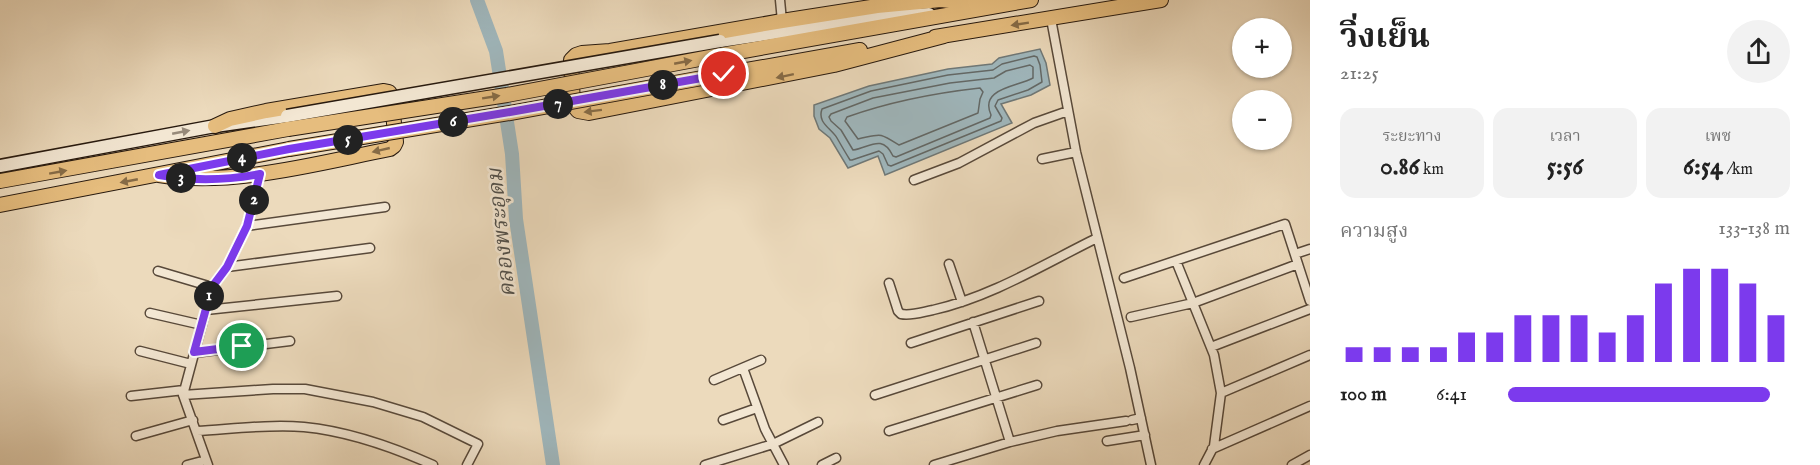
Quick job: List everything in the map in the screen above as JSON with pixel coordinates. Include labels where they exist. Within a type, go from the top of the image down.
[{"type":"main road","points":[[944,36],[834,65],[589,113],[578,111],[573,105],[571,60],[576,55],[610,51],[877,3],[941,0],[994,6]]},
{"type":"main road","points":[[0,182],[287,123],[507,95],[720,48],[953,14],[1031,0]]},
{"type":"main road","points":[[0,206],[289,149],[1161,0]]},
{"type":"main road","points":[[159,175],[176,178],[215,178],[260,174],[390,149],[396,142],[391,95],[384,91],[266,111],[230,119],[215,126]]},
{"type":"main road","points":[[0,166],[215,126],[287,123]]},
{"type":"street","points":[[780,0],[782,21]]},
{"type":"street","points":[[1051,19],[1076,152],[1130,368],[1133,420],[1145,435],[1151,465]]},
{"type":"street","points":[[914,180],[959,163],[1035,123],[1068,111]]},
{"type":"street","points":[[1042,159],[1076,152]]},
{"type":"street","points":[[187,465],[207,463],[184,392],[194,352],[212,287],[227,267],[247,226],[260,174]]},
{"type":"street","points":[[247,226],[385,207]]},
{"type":"street","points":[[1124,278],[1285,224],[1309,296]]},
{"type":"street","points":[[889,283],[898,311],[901,314],[912,315],[962,302],[1005,284],[1097,238]]},
{"type":"street","points":[[227,267],[370,248]]},
{"type":"street","points":[[1295,254],[1310,249]]},
{"type":"street","points":[[1176,261],[1214,355],[1221,393],[1212,449],[1204,465]]},
{"type":"street","points":[[949,264],[962,302]]},
{"type":"street","points":[[1131,317],[1193,303],[1298,264]]},
{"type":"street","points":[[158,271],[212,287]]},
{"type":"street","points":[[206,310],[337,296]]},
{"type":"street","points":[[911,343],[1040,301]]},
{"type":"street","points":[[1211,347],[1310,309]]},
{"type":"street","points":[[150,312],[202,325]]},
{"type":"street","points":[[973,322],[1010,442]]},
{"type":"street","points":[[194,352],[290,340]]},
{"type":"street","points":[[875,395],[1036,343]]},
{"type":"street","points":[[140,351],[191,364]]},
{"type":"street","points":[[1221,393],[1310,355]]},
{"type":"street","points":[[714,380],[761,360]]},
{"type":"street","points":[[743,368],[772,444],[784,465]]},
{"type":"street","points":[[889,431],[1037,385]]},
{"type":"street","points":[[131,396],[184,392],[305,389],[373,402],[423,417],[478,444],[467,465]]},
{"type":"street","points":[[1212,449],[1310,405]]},
{"type":"street","points":[[723,420],[757,408]]},
{"type":"street","points":[[136,436],[193,420]]},
{"type":"street","points":[[934,465],[1010,442],[1057,431],[1133,420]]},
{"type":"street","points":[[705,465],[772,444],[818,422]]},
{"type":"street","points":[[197,431],[304,427],[356,437],[411,455],[433,465]]},
{"type":"street","points":[[1107,441],[1145,435]]},
{"type":"street","points":[[1292,465],[1310,455]]},
{"type":"street","points":[[822,465],[836,458]]},
{"type":"water","points":[[1040,49],[1046,63],[1050,85],[1031,95],[1001,104],[1012,123],[885,175],[878,156],[848,168],[830,138],[819,129],[814,116],[814,105],[869,86],[948,69],[992,64],[999,58]]},
{"type":"waterway","name":"คลองพระอุดม","points":[[477,0],[496,51],[512,154],[516,219],[553,465]]},
{"type":"route","points":[[242,346],[194,352],[212,287],[227,267],[247,226],[260,174],[185,178],[159,175],[289,149],[724,74]]}]
